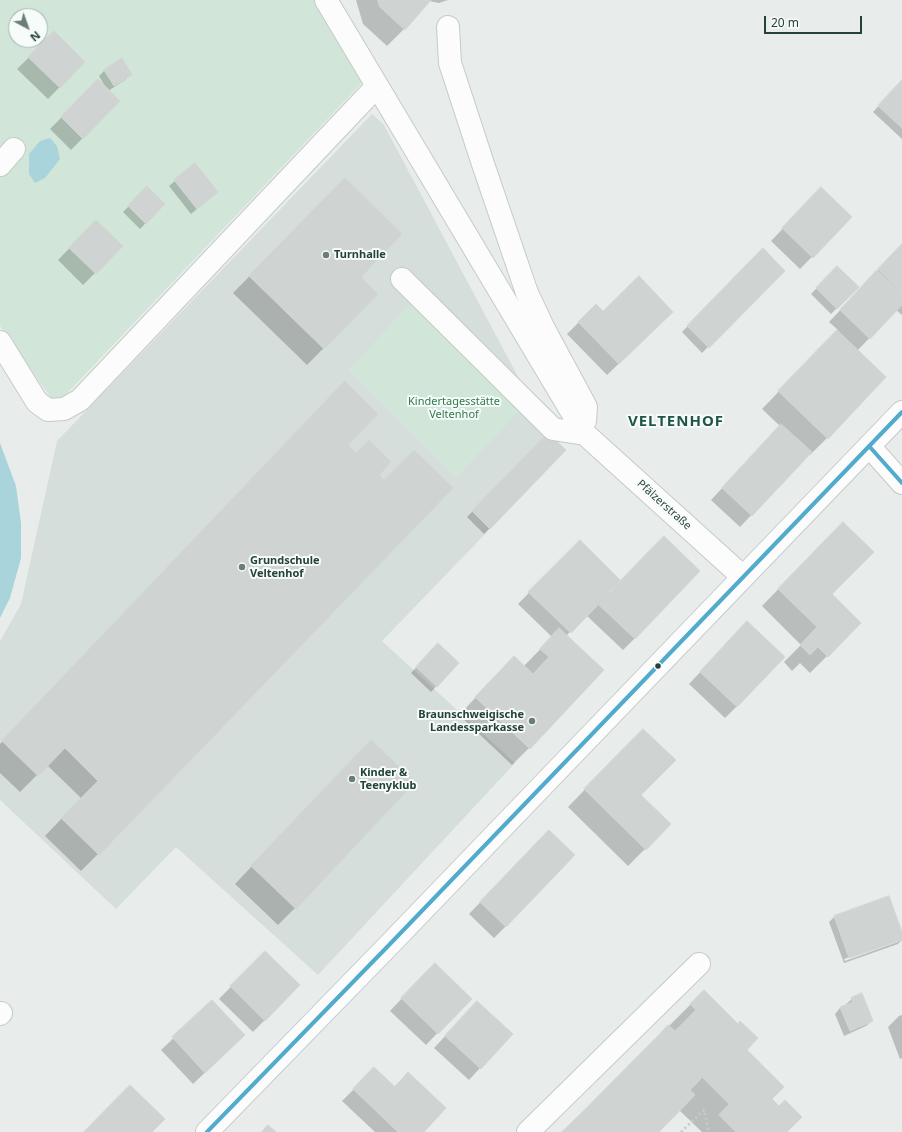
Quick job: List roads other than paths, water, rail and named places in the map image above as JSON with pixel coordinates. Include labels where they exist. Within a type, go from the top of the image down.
[{"type":"street","name":"Pfälzerstraße","points":[[326,0],[585,434],[743,577]]},
{"type":"street","points":[[402,279],[553,429],[585,434],[586,407],[544,329],[527,293],[483,164],[450,63],[448,27]]},
{"type":"street","points":[[0,342],[37,402],[48,410],[64,410],[80,400],[377,86]]},
{"type":"street","points":[[0,165],[14,149]]},
{"type":"street","points":[[207,1132],[385,950],[902,412]]},
{"type":"street","points":[[869,446],[902,483]]},
{"type":"street","points":[[528,1132],[699,964]]},
{"type":"water","points":[[50,138],[57,146],[60,159],[45,178],[35,183],[29,174],[29,154],[40,141]]},
{"type":"water","points":[[0,443],[16,486],[21,523],[21,558],[10,598],[0,618]]},
{"type":"place","name":"Turnhalle","points":[[326,255]]},
{"type":"place","name":"Grundschule Veltenhof","points":[[242,567]]},
{"type":"place","name":"Braunschweigische Landessparkasse","points":[[532,721]]},
{"type":"place","name":"Kinder & Teenyklub","points":[[352,779]]},
{"type":"district","name":"VELTENHOF","points":[[676,422]]},
{"type":"park label","name":"Kindertagesstätte Veltenhof","points":[[454,408]]}]
